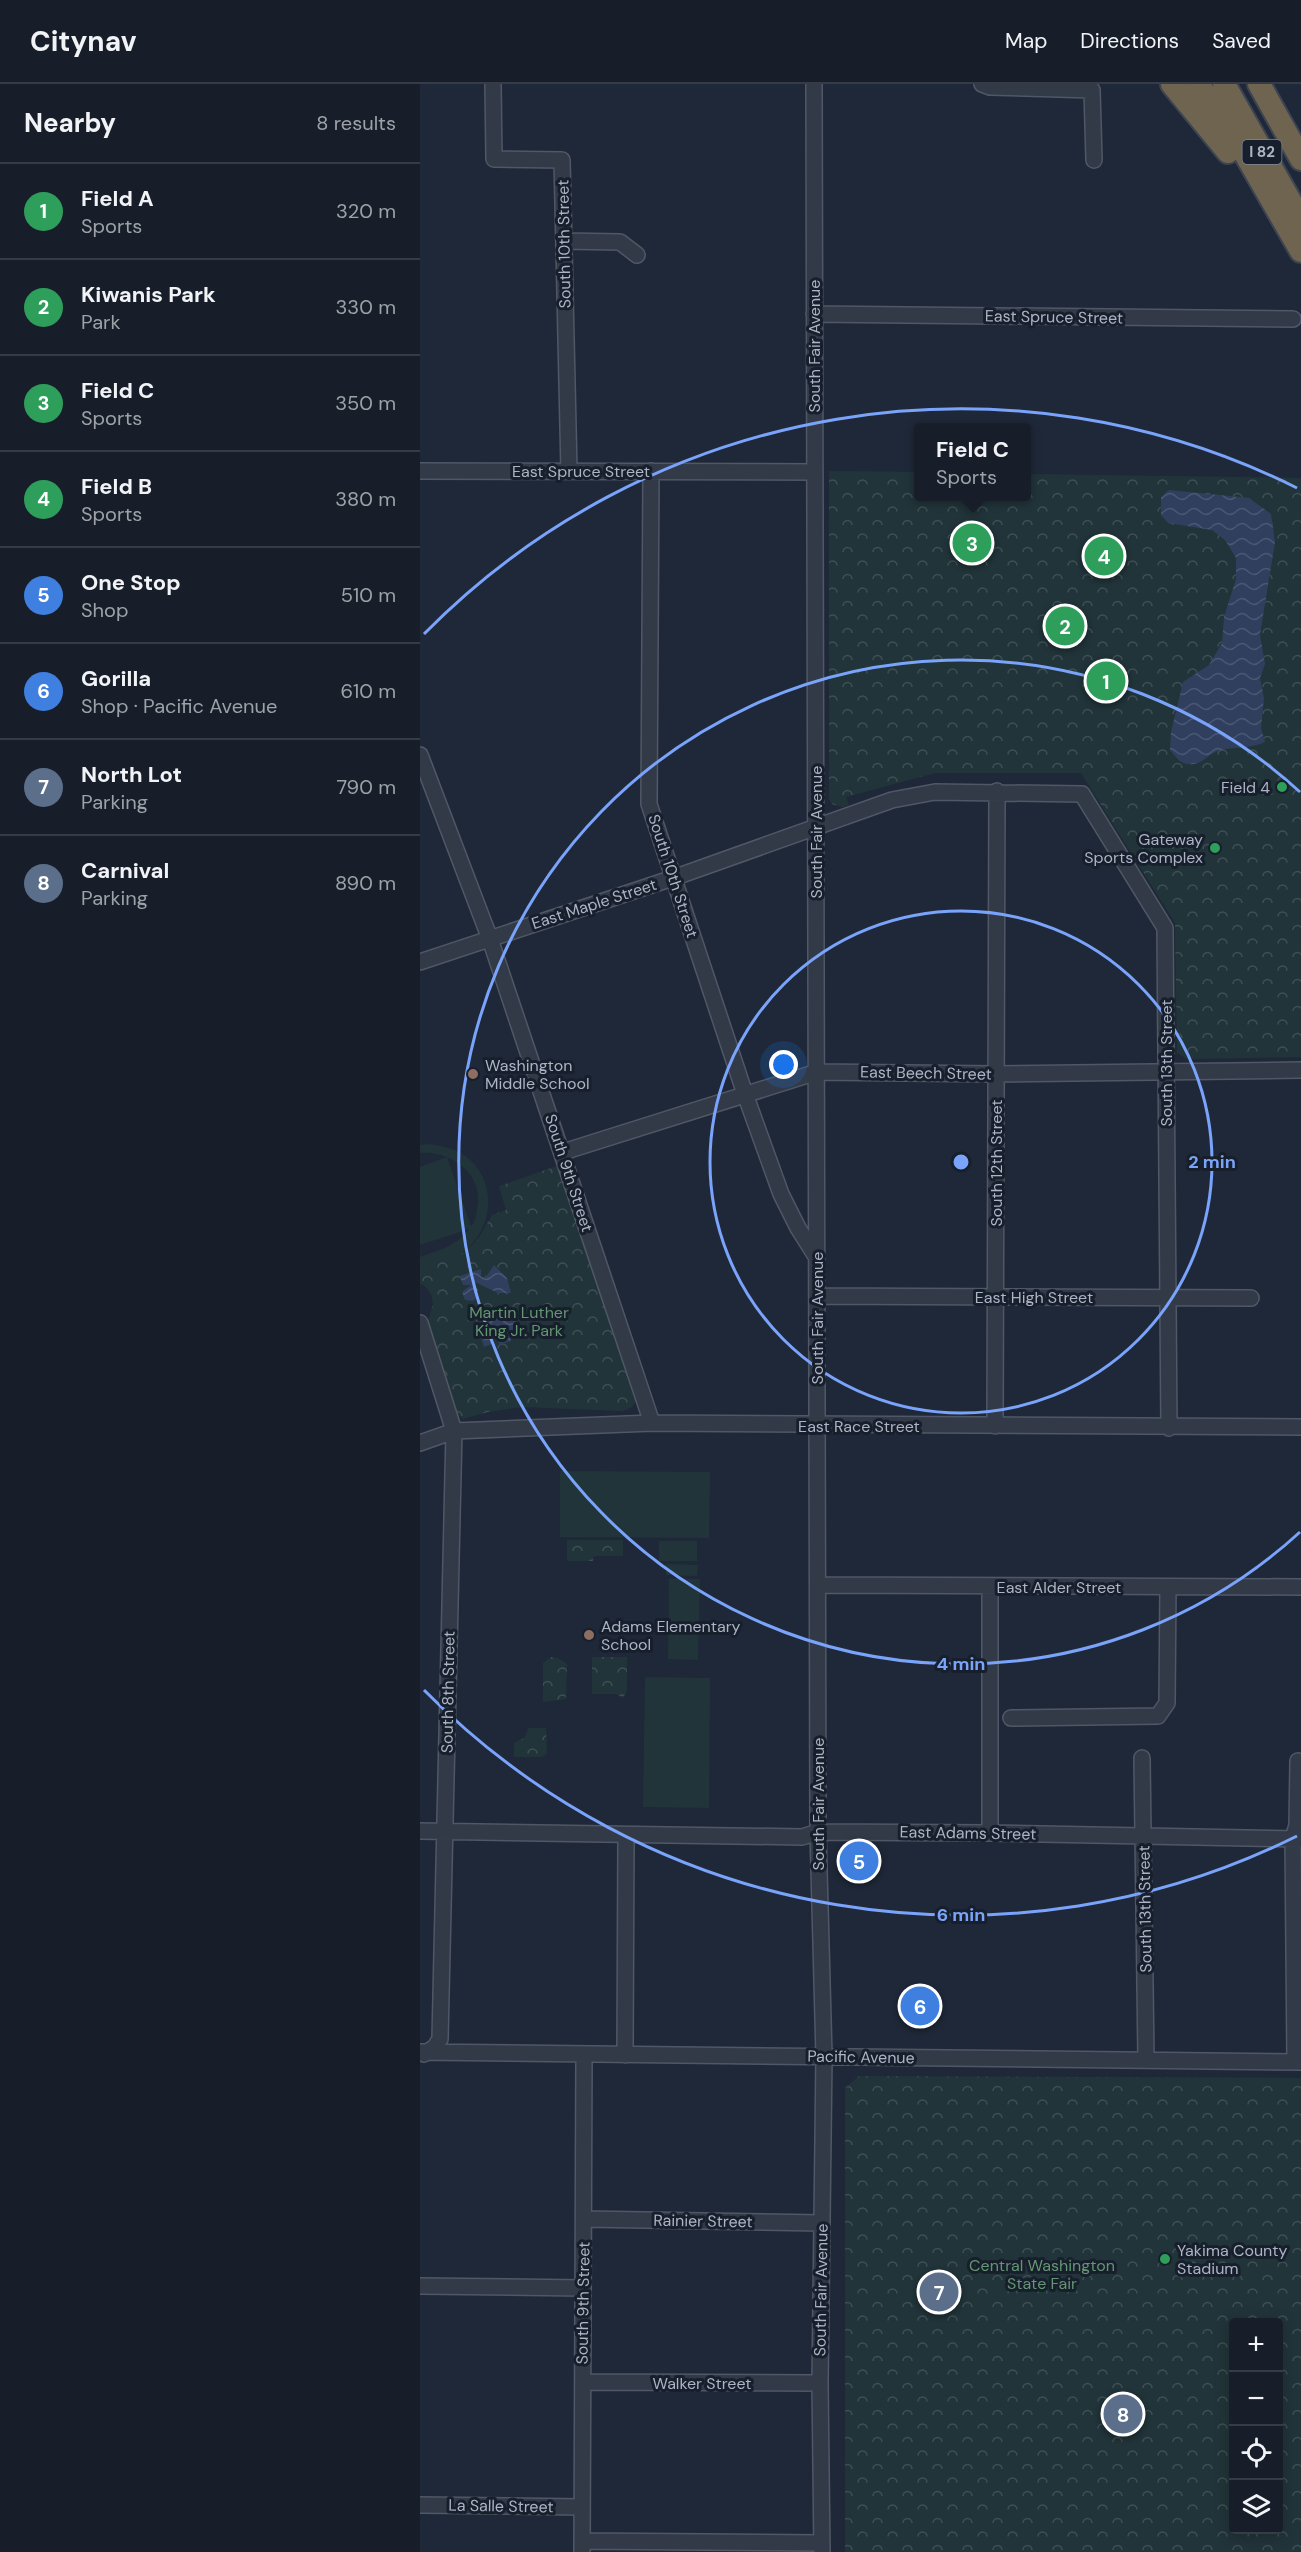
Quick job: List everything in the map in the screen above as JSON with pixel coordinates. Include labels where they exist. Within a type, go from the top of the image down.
[{"type":"highway","points":[[1172,84],[1293,221]]},
{"type":"highway","points":[[1198,84],[1293,221],[1301,251]]},
{"type":"highway","name":"I 82","points":[[1224,84],[1293,221]]},
{"type":"highway","name":"I 82","points":[[1259,84],[1301,159]]},
{"type":"street","name":"South 10th Street","points":[[493,84],[494,159],[562,160],[569,471]]},
{"type":"street","name":"South Fair Avenue","points":[[814,84],[818,1832],[824,2056],[820,2384],[822,2547]]},
{"type":"street","points":[[982,84],[990,87],[1092,90],[1094,160]]},
{"type":"street","points":[[564,241],[620,242],[637,255]]},
{"type":"street","name":"East Spruce Street","points":[[814,315],[1293,319]]},
{"type":"street","name":"East Spruce Street","points":[[420,471],[815,472]]},
{"type":"street","name":"South 10th Street","points":[[651,471],[649,804],[745,1094],[781,1194],[798,1228],[817,1258]]},
{"type":"street","name":"South 9th Street","points":[[420,756],[490,939],[652,1423]]},
{"type":"street","name":"East Maple Street","points":[[420,962],[816,829],[892,800],[935,792],[997,791],[1082,794]]},
{"type":"street","name":"South 12th Street","points":[[995,1426],[997,791]]},
{"type":"street","name":"South 13th Street","points":[[1082,794],[1165,928],[1169,1428]]},
{"type":"street","name":"East Beech Street","points":[[563,1152],[817,1072],[996,1074],[1301,1070]]},
{"type":"street","name":"East High Street","points":[[817,1296],[1251,1298]]},
{"type":"street","name":"South 8th Street","points":[[420,1323],[454,1431],[440,2039],[435,2047],[422,2054]]},
{"type":"street","name":"East Race Street","points":[[420,1443],[454,1431],[652,1423],[816,1426],[1301,1427]]},
{"type":"street","name":"East Alder Street","points":[[818,1585],[1301,1587]]},
{"type":"street","points":[[990,1587],[990,1833]]},
{"type":"street","points":[[1011,1718],[1158,1716],[1167,1703],[1168,1587]]},
{"type":"street","name":"South 13th Street","points":[[1142,1758],[1146,2060]]},
{"type":"street","points":[[1298,1761],[1298,2062]]},
{"type":"street","name":"East Adams Street","points":[[420,1831],[802,1837],[818,1832],[990,1833],[1297,1839]]},
{"type":"street","points":[[625,2055],[626,1834]]},
{"type":"street","name":"Pacific Avenue","points":[[422,2054],[1298,2062]]},
{"type":"street","name":"South 9th Street","points":[[583,2547],[584,2054]]},
{"type":"street","name":"Rainier Street","points":[[584,2219],[822,2223]]},
{"type":"street","points":[[420,2286],[583,2288]]},
{"type":"street","name":"Walker Street","points":[[583,2382],[820,2384]]},
{"type":"street","name":"La Salle Street","points":[[420,2505],[582,2507]]},
{"type":"street","points":[[583,2547],[822,2547]]},
{"type":"green space","points":[[829,471],[914,472],[914,501],[1031,501],[1031,474],[1301,478],[1301,1057],[1187,1059],[1177,1053],[1175,923],[1081,773],[935,773],[846,797],[849,805],[842,807],[832,804],[829,799]]},
{"type":"green space","points":[[429,1144],[456,1151],[475,1165],[487,1189],[488,1202],[483,1228],[466,1250],[450,1260],[420,1270],[420,1257],[441,1250],[459,1240],[469,1229],[420,1245],[420,1167],[446,1157],[432,1153],[420,1153],[420,1145]],"holes":[[[447,1158],[463,1167],[476,1185],[477,1209],[471,1226]]]},
{"type":"green space","name":"Martin Luther King Jr. Park","points":[[557,1166],[636,1401],[632,1407],[623,1411],[522,1407],[488,1412],[463,1419],[457,1414],[428,1321],[433,1304],[431,1294],[425,1286],[420,1284],[420,1270],[465,1252],[478,1239],[492,1215],[506,1210],[499,1186]]},
{"type":"green space","points":[[560,1471],[710,1472],[709,1538],[560,1537]]},
{"type":"green space","points":[[567,1540],[623,1540],[623,1556],[594,1556],[593,1561],[567,1561]]},
{"type":"green space","points":[[659,1541],[697,1541],[697,1561],[659,1561]]},
{"type":"green space","points":[[666,1564],[698,1565],[697,1576],[666,1575]]},
{"type":"green space","points":[[669,1579],[700,1579],[698,1660],[668,1659]]},
{"type":"green space","points":[[551,1657],[558,1658],[567,1664],[566,1699],[543,1702],[543,1663]]},
{"type":"green space","points":[[592,1657],[627,1657],[627,1691],[623,1698],[616,1694],[592,1694]]},
{"type":"green space","points":[[645,1677],[710,1678],[709,1808],[643,1807]]},
{"type":"green space","points":[[529,1728],[546,1728],[547,1753],[543,1757],[514,1757],[514,1743],[524,1738]]},
{"type":"green space","name":"Central Washington State Fair","points":[[859,2076],[1301,2078],[1301,2552],[845,2552],[845,2088]]},
{"type":"water","points":[[1169,490],[1249,498],[1271,514],[1275,542],[1260,635],[1265,664],[1260,678],[1264,698],[1261,728],[1265,742],[1218,751],[1201,762],[1193,764],[1180,761],[1170,750],[1171,732],[1183,682],[1209,665],[1222,643],[1224,617],[1236,579],[1236,558],[1225,540],[1212,530],[1168,523],[1161,515],[1161,497]]},
{"type":"water","points":[[494,1265],[507,1278],[511,1293],[498,1293],[475,1282],[473,1284],[478,1290],[478,1297],[473,1301],[465,1300],[462,1292],[471,1285],[463,1285],[460,1276],[481,1269],[481,1277],[486,1277]]},
{"type":"water","points":[[500,1309],[506,1309],[513,1318],[515,1317],[516,1330],[509,1333],[511,1341],[500,1345],[495,1337],[491,1339],[492,1344],[484,1347],[477,1326],[495,1319],[495,1313]]},
{"type":"place","name":"Field C","points":[[972,543]]},
{"type":"place","name":"Field B","points":[[1104,556]]},
{"type":"place","name":"Kiwanis Park","points":[[1065,626]]},
{"type":"place","name":"Field A","points":[[1106,681]]},
{"type":"place","name":"Field 4","points":[[1282,787]]},
{"type":"place","name":"Gateway Sports Complex","points":[[1215,848]]},
{"type":"place","name":"Washington Middle School","points":[[473,1074]]},
{"type":"place","name":"Adams Elementary School","points":[[589,1635]]},
{"type":"place","name":"One Stop","points":[[859,1861]]},
{"type":"place","name":"Gorilla","points":[[920,2006]]},
{"type":"place","name":"Yakima County Stadium","points":[[1165,2259]]},
{"type":"place","name":"North Lot","points":[[939,2292]]},
{"type":"place","name":"Carnival","points":[[1123,2414]]}]
